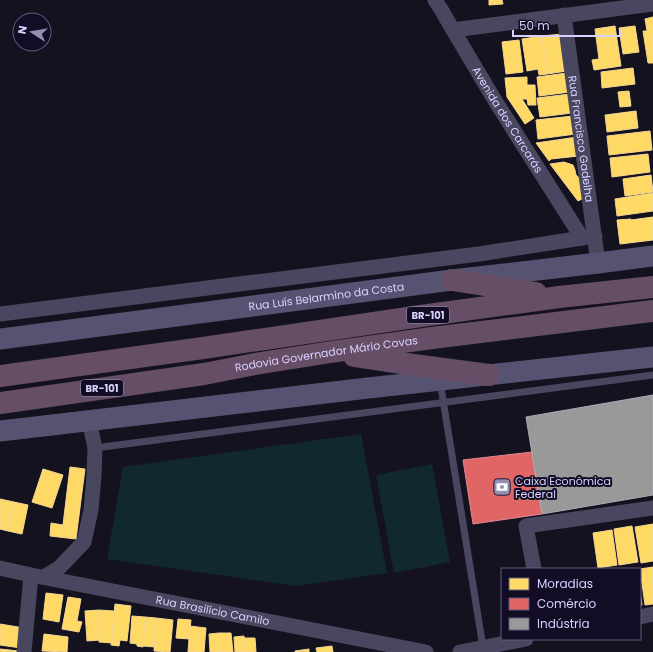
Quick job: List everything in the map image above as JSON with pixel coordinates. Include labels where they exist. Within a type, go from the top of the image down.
[{"type":"highway","points":[[452,280],[559,297]]},
{"type":"highway","name":"Rodovia Governador Mário Covas","points":[[0,376],[559,297],[653,287]]},
{"type":"highway","name":"Rodovia Governador Mário Covas","points":[[0,403],[204,374],[331,352],[653,311]]},
{"type":"highway","points":[[331,352],[489,375]]},
{"type":"main road","name":"Rua Luís Belarmino da Costa","points":[[0,339],[452,280],[653,256]]},
{"type":"main road","points":[[0,431],[368,388],[653,357]]},
{"type":"street","name":"Avenida dos Carcarás","points":[[440,4],[453,30],[494,99],[588,237]]},
{"type":"street","points":[[453,30],[653,4]]},
{"type":"street","name":"Rua Francisco Gadelha","points":[[564,15],[588,237],[598,263]]},
{"type":"street","points":[[0,314],[479,254],[588,237]]},
{"type":"street","points":[[24,652],[38,576],[60,567],[84,542],[92,510],[95,448],[89,420]]},
{"type":"street","points":[[534,568],[526,526],[653,508]]},
{"type":"street","name":"Rua Brasilício Camilo","points":[[0,568],[426,652]]},
{"type":"street","points":[[641,617],[653,614]]},
{"type":"street","points":[[460,652],[521,640]]},
{"type":"lane","points":[[95,448],[653,375]]},
{"type":"lane","points":[[440,380],[483,647]]},
{"type":"green space","points":[[361,434],[387,573],[296,586],[107,559],[123,467]]},
{"type":"green space","points":[[432,464],[450,562],[394,573],[376,475]]},
{"type":"building: Moradias","points":[[489,0],[502,0],[503,4],[489,5]]},
{"type":"building: Moradias","points":[[653,17],[653,63],[648,63],[643,31],[647,31],[645,19]]},
{"type":"building: Moradias","points":[[615,26],[621,66],[594,70],[592,60],[599,59],[595,29]]},
{"type":"building: Moradias","points":[[635,26],[639,52],[623,54],[619,28]]},
{"type":"building: Moradias","points":[[562,34],[567,71],[547,74],[542,36]]},
{"type":"building: Moradias","points":[[542,36],[547,74],[539,75],[538,69],[527,71],[522,39]]},
{"type":"building: Moradias","points":[[519,40],[523,72],[506,74],[502,42]]},
{"type":"building: Moradias","points":[[633,68],[635,84],[602,88],[601,72]]},
{"type":"building: Moradias","points":[[567,73],[570,92],[539,96],[537,77]]},
{"type":"building: Moradias","points":[[527,77],[527,85],[535,85],[536,105],[528,105],[527,99],[522,99],[534,118],[525,124],[507,97],[505,78]]},
{"type":"building: Moradias","points":[[629,91],[631,106],[620,107],[618,92]]},
{"type":"building: Moradias","points":[[570,94],[572,113],[540,117],[537,98]]},
{"type":"building: Moradias","points":[[636,111],[638,128],[607,132],[605,115]]},
{"type":"building: Moradias","points":[[573,116],[576,134],[538,139],[536,120]]},
{"type":"building: Moradias","points":[[650,131],[652,150],[609,155],[607,136]]},
{"type":"building: Moradias","points":[[577,137],[579,156],[551,159],[549,161],[536,143]]},
{"type":"building: Moradias","points":[[648,154],[650,172],[612,177],[610,158]]},
{"type":"building: Moradias","points":[[564,162],[573,165],[576,175],[583,181],[584,198],[578,201],[550,164]]},
{"type":"building: Moradias","points":[[651,175],[653,192],[625,196],[623,179]]},
{"type":"building: Moradias","points":[[653,193],[653,211],[617,216],[615,199]]},
{"type":"building: Moradias","points":[[653,217],[653,240],[620,244],[617,220]]},
{"type":"building: Moradias","points":[[70,467],[85,469],[76,539],[50,536],[51,523],[63,525]]},
{"type":"building: Moradias","points":[[43,469],[63,475],[52,508],[32,502]]},
{"type":"building: Moradias","points":[[0,499],[14,502],[8,531],[0,529]]},
{"type":"building: Moradias","points":[[14,502],[28,505],[22,534],[8,531]]},
{"type":"building: Moradias","points":[[653,524],[653,561],[641,563],[635,527]]},
{"type":"building: Moradias","points":[[632,526],[638,562],[619,565],[614,529]]},
{"type":"building: Moradias","points":[[612,530],[617,565],[598,568],[593,533]]},
{"type":"building: Moradias","points":[[653,567],[653,604],[645,605],[641,569]]},
{"type":"building: Moradias","points":[[46,593],[63,595],[59,622],[43,619]]},
{"type":"building: Moradias","points":[[68,597],[81,599],[77,621],[82,622],[79,632],[62,629]]},
{"type":"building: Moradias","points":[[115,604],[131,606],[127,641],[120,640],[119,646],[111,645]]},
{"type":"building: Moradias","points":[[99,610],[114,611],[112,643],[99,642]]},
{"type":"building: Moradias","points":[[99,610],[100,640],[87,641],[85,611]]},
{"type":"building: Moradias","points":[[132,616],[145,617],[143,647],[130,643]]},
{"type":"building: Moradias","points":[[145,617],[156,618],[155,647],[143,646]]},
{"type":"building: Moradias","points":[[156,618],[173,620],[170,652],[154,651]]},
{"type":"building: Moradias","points":[[178,619],[191,620],[189,639],[176,638]]},
{"type":"building: Moradias","points":[[0,624],[24,628],[21,648],[0,645]]},
{"type":"building: Moradias","points":[[190,626],[206,628],[204,652],[188,652]]},
{"type":"building: Moradias","points":[[219,633],[231,633],[233,652],[220,652]]},
{"type":"building: Moradias","points":[[219,633],[220,652],[210,652],[209,634]]},
{"type":"building: Moradias","points":[[44,634],[68,637],[67,652],[42,651]]},
{"type":"building: Moradias","points":[[244,636],[245,652],[235,652],[234,637]]},
{"type":"building: Moradias","points":[[244,638],[255,638],[256,652],[245,652]]},
{"type":"building: Moradias","points":[[332,646],[333,652],[317,652],[316,648]]},
{"type":"building: Moradias","points":[[0,649],[19,651],[19,652],[0,652]]},
{"type":"building: Moradias","points":[[309,649],[309,652],[295,652],[295,651]]},
{"type":"building: Comércio","name":"Caixa Econômica Federal","points":[[532,452],[542,514],[473,524],[463,460]]},
{"type":"building: Indústria","points":[[653,395],[653,495],[542,514],[526,417]]},
{"type":"place","name":"Caixa Econômica Federal","points":[[502,487]]}]
